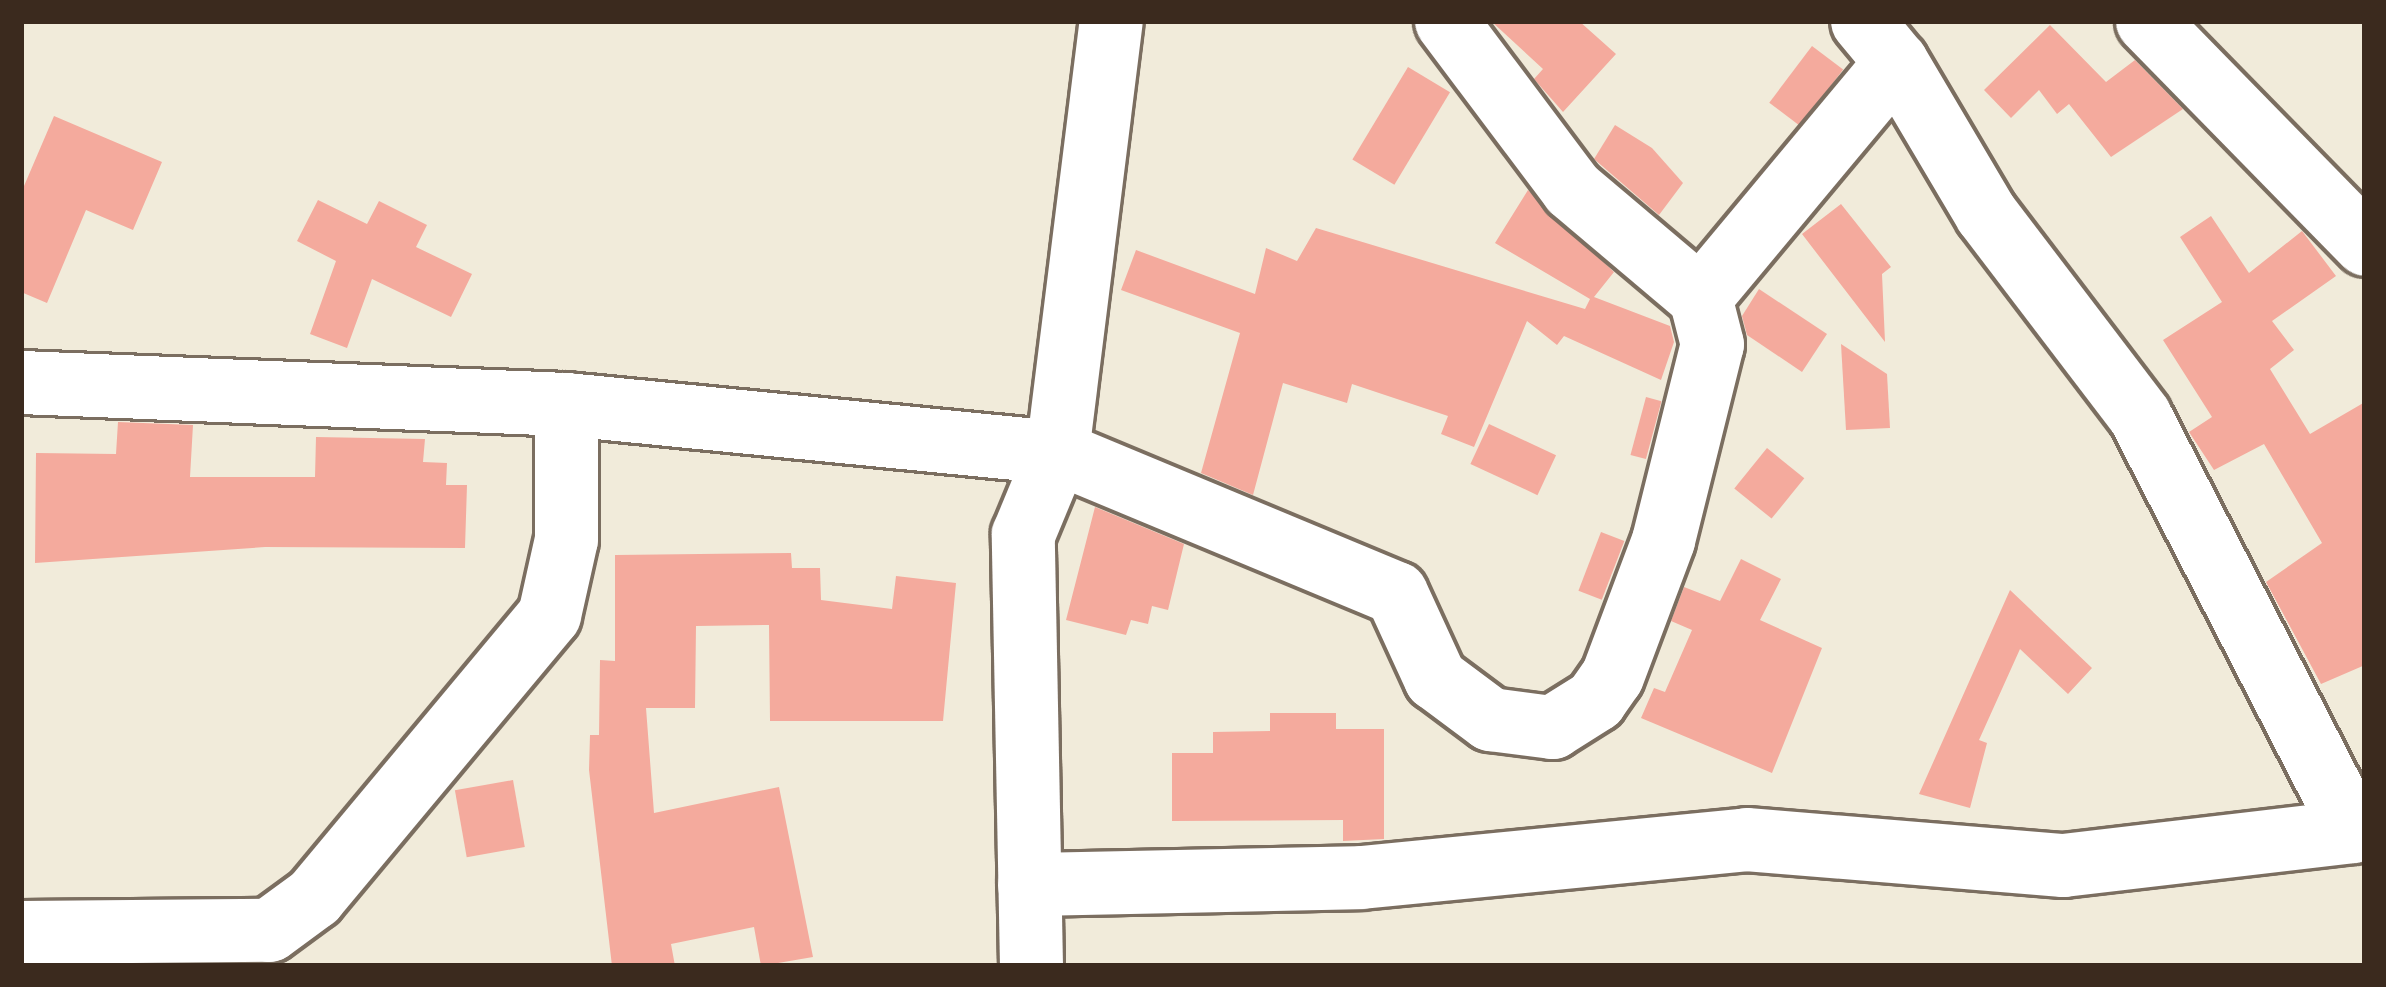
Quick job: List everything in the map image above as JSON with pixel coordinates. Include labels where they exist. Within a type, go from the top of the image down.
[{"type":"street","points":[[1031,966],[1023,534],[1057,452],[1111,21]]},
{"type":"street","points":[[21,382],[566,404],[1057,452],[1396,593],[1435,678],[1490,719],[1552,727],[1595,700],[1612,676],[1663,540],[1712,344],[1700,297],[1572,188],[1446,21]]},
{"type":"street","points":[[2147,21],[2365,244]]},
{"type":"street","points":[[1029,884],[1361,877],[1746,839],[2063,865],[2353,831],[2140,416],[1986,214],[1879,42],[1700,297]]},
{"type":"street","points":[[21,932],[269,931],[304,908],[549,615],[566,539],[566,404]]},
{"type":"building","points":[[1491,21],[1579,21],[1616,54],[1563,112],[1534,79],[1543,69]]},
{"type":"building","points":[[2050,25],[2106,82],[2135,60],[2183,109],[2111,157],[2069,104],[2057,114],[2039,90],[2011,118],[1984,90]]},
{"type":"building","points":[[1812,46],[1843,69],[1800,126],[1769,103]]},
{"type":"building","points":[[1408,67],[1450,92],[1394,185],[1352,160]]},
{"type":"building","points":[[54,116],[162,162],[133,230],[86,210],[47,303],[21,292],[21,193]]},
{"type":"building","points":[[1615,125],[1652,148],[1683,183],[1659,215],[1594,159]]},
{"type":"building","points":[[1528,190],[1614,272],[1594,297],[1670,326],[1674,342],[1661,380],[1564,336],[1557,345],[1527,321],[1474,447],[1441,434],[1448,416],[1352,384],[1347,403],[1283,383],[1253,495],[1201,473],[1240,333],[1121,290],[1136,250],[1255,294],[1266,248],[1297,261],[1316,228],[1585,309],[1590,299],[1495,243]]},
{"type":"building","points":[[318,200],[367,224],[379,201],[427,225],[416,247],[472,274],[451,317],[372,279],[347,348],[310,334],[336,261],[297,241]]},
{"type":"building","points":[[1841,204],[1891,267],[1882,274],[1885,342],[1802,234]]},
{"type":"building","points":[[2211,216],[2249,273],[2302,231],[2336,276],[2272,321],[2294,350],[2270,369],[2310,434],[2365,402],[2365,665],[2321,684],[2266,582],[2322,543],[2264,444],[2214,470],[2189,432],[2212,417],[2163,340],[2222,302],[2180,237]]},
{"type":"building","points":[[1759,289],[1827,334],[1802,372],[1747,335],[1742,316]]},
{"type":"building","points":[[1841,344],[1887,374],[1890,428],[1846,430]]},
{"type":"building","points":[[1646,397],[1661,401],[1646,459],[1630,455]]},
{"type":"building","points":[[118,422],[193,425],[190,477],[315,477],[316,437],[425,439],[423,462],[447,463],[446,485],[467,485],[465,548],[265,547],[35,563],[36,453],[116,454]]},
{"type":"building","points":[[1489,424],[1556,455],[1537,495],[1470,464]]},
{"type":"building","points":[[1767,448],[1804,478],[1772,519],[1734,488]]},
{"type":"building","points":[[1095,507],[1184,544],[1168,610],[1152,606],[1148,624],[1131,620],[1126,635],[1066,620]]},
{"type":"building","points":[[1601,532],[1624,541],[1602,600],[1578,591]]},
{"type":"building","points":[[791,553],[792,568],[820,568],[821,600],[892,609],[896,576],[956,583],[943,721],[770,721],[769,625],[696,626],[695,708],[646,708],[654,813],[779,787],[813,957],[761,966],[754,927],[671,944],[675,966],[612,966],[589,770],[590,735],[599,735],[600,660],[615,661],[615,555]]},
{"type":"building","points":[[1741,559],[1781,579],[1760,620],[1822,648],[1772,773],[1641,718],[1654,688],[1665,692],[1692,630],[1671,621],[1684,587],[1720,601]]},
{"type":"building","points":[[2010,590],[2092,668],[2068,694],[2020,649],[1979,740],[1987,743],[1970,808],[1919,794]]},
{"type":"building","points":[[1270,713],[1336,713],[1336,729],[1384,729],[1384,839],[1343,841],[1343,820],[1172,821],[1172,753],[1213,753],[1213,732],[1270,731]]},
{"type":"building","points":[[513,780],[525,847],[467,857],[455,790]]}]
